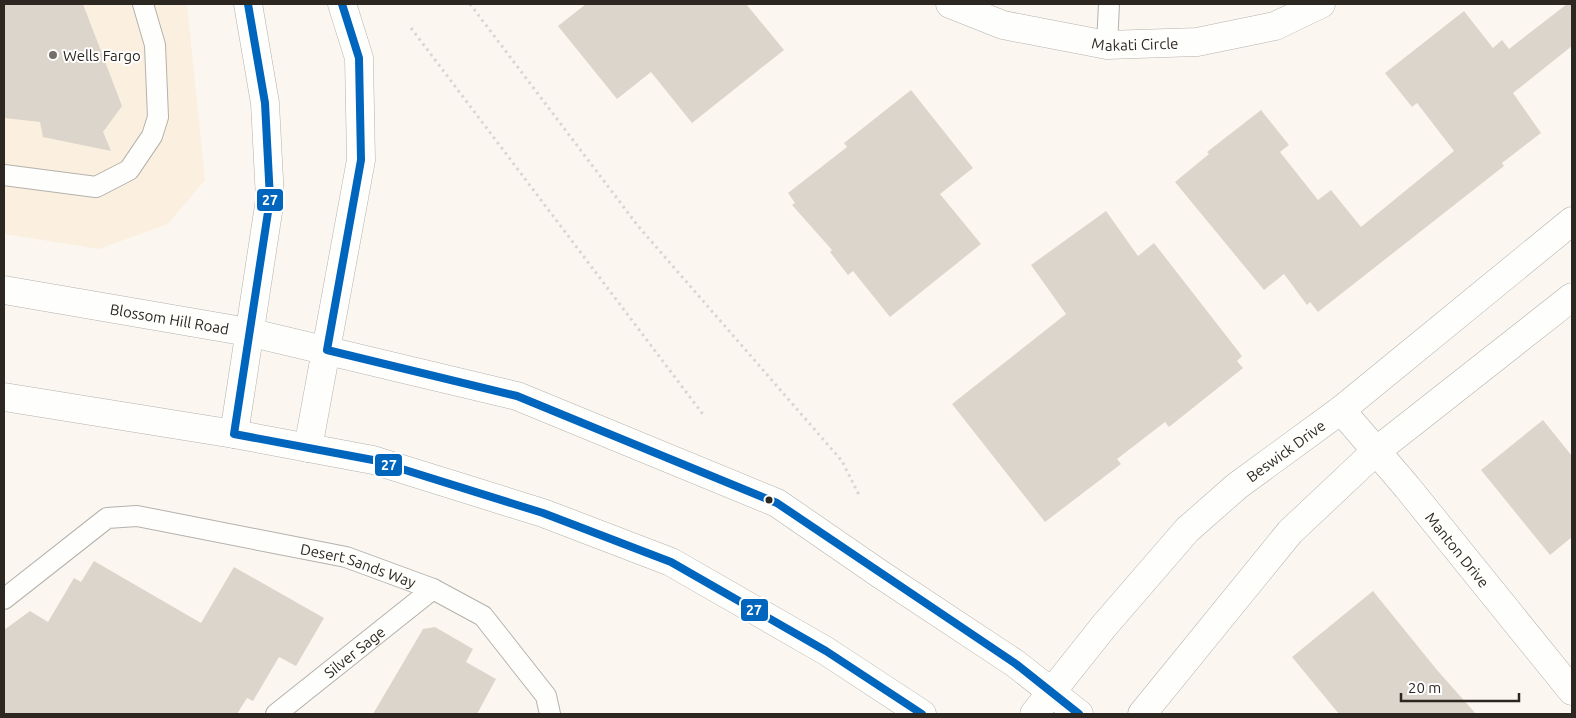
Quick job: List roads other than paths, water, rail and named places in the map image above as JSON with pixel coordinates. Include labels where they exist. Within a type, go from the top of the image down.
[{"type":"main road","points":[[234,434],[248,332],[270,199],[265,103],[248,4]]},
{"type":"main road","points":[[308,448],[361,160],[359,58],[342,4]]},
{"type":"main road","name":"Makati Circle","points":[[950,4],[1002,25],[1106,45],[1197,42],[1275,26],[1320,4]]},
{"type":"main road","name":"Beswick Drive","points":[[1034,714],[1104,626],[1187,530],[1237,486],[1341,410],[1572,221]]},
{"type":"main road","name":"Blossom Hill Road","points":[[4,290],[248,332],[517,396],[778,503],[880,574],[1016,664],[1080,714]]},
{"type":"main road","points":[[1142,714],[1290,532],[1375,452],[1572,297]]},
{"type":"main road","points":[[4,397],[234,434],[373,460],[542,513],[671,562],[826,650],[922,714]]},
{"type":"main road","name":"Manton Drive","points":[[1341,410],[1375,452],[1407,487],[1572,691]]},
{"type":"lane","points":[[4,176],[96,187],[129,170],[152,136],[158,117],[155,45],[143,4]]},
{"type":"lane","points":[[1106,45],[1109,4]]},
{"type":"lane","name":"Desert Sands Way","points":[[4,599],[107,518],[137,516],[346,557],[433,589],[482,616],[546,696],[550,714]]},
{"type":"lane","name":"Silver Sage","points":[[276,714],[433,589]]},
{"type":"place","name":"Wells Fargo","points":[[53,55]]}]
